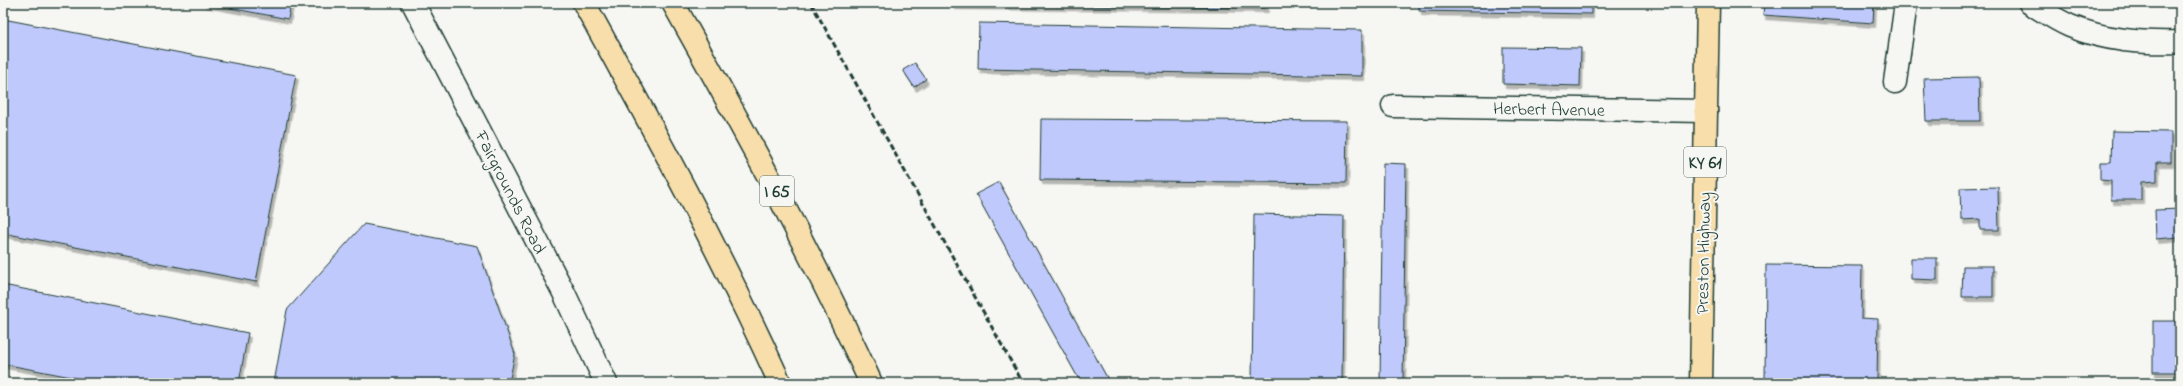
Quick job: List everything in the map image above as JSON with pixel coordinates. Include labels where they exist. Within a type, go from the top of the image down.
[{"type":"main road","points":[[584,3],[688,194],[749,314],[780,383]]},
{"type":"main road","name":"I 65","points":[[673,3],[758,153],[872,383]]},
{"type":"main road","name":"Preston Highway","points":[[1701,383],[1708,3]]},
{"type":"street","name":"Fairgrounds Road","points":[[413,3],[564,293],[606,383]]},
{"type":"street","points":[[1895,82],[1906,3]]},
{"type":"street","points":[[2030,3],[2069,26],[2097,36],[2127,42],[2180,42]]},
{"type":"street","name":"Herbert Avenue","points":[[1393,106],[1706,111]]},
{"type":"building","points":[[203,3],[291,3],[288,19]]},
{"type":"building","points":[[952,3],[1266,3],[1266,8],[952,5]]},
{"type":"building","points":[[1419,3],[1591,3],[1591,14],[1419,11]]},
{"type":"building","points":[[1764,3],[1874,3],[1873,23],[1763,15]]},
{"type":"building","points":[[3,19],[296,75],[256,282],[3,233]]},
{"type":"building","points":[[979,23],[1362,30],[1362,76],[978,69]]},
{"type":"building","points":[[1503,47],[1581,48],[1580,86],[1503,84]]},
{"type":"building","points":[[915,63],[926,79],[914,87],[903,70]]},
{"type":"building","points":[[1979,77],[1980,121],[1926,121],[1924,78]]},
{"type":"building","points":[[1041,119],[1347,121],[1346,183],[1040,180]]},
{"type":"building","points":[[2112,131],[2171,132],[2171,162],[2157,162],[2157,181],[2141,182],[2141,200],[2111,200],[2111,181],[2100,180],[2100,162],[2111,162]]},
{"type":"building","points":[[1383,163],[1406,164],[1403,383],[1380,383]]},
{"type":"building","points":[[999,182],[1110,383],[1081,383],[976,194]]},
{"type":"building","points":[[1998,187],[1999,230],[1980,230],[1980,219],[1961,220],[1960,188]]},
{"type":"building","points":[[2180,209],[2180,237],[2156,239],[2155,210]]},
{"type":"building","points":[[1254,214],[1344,216],[1342,383],[1252,383]]},
{"type":"building","points":[[364,224],[477,246],[515,354],[509,383],[274,383],[287,310]]},
{"type":"building","points":[[1911,258],[1937,258],[1937,280],[1911,279]]},
{"type":"building","points":[[1766,265],[1862,266],[1861,318],[1878,319],[1877,383],[1765,383]]},
{"type":"building","points":[[1963,266],[1993,266],[1993,297],[1962,297]]},
{"type":"building","points":[[3,285],[248,333],[239,383],[103,383],[3,364]]},
{"type":"building","points":[[2153,321],[2180,321],[2180,372],[2153,372]]},
{"type":"railway","points":[[811,3],[1023,383]]}]
